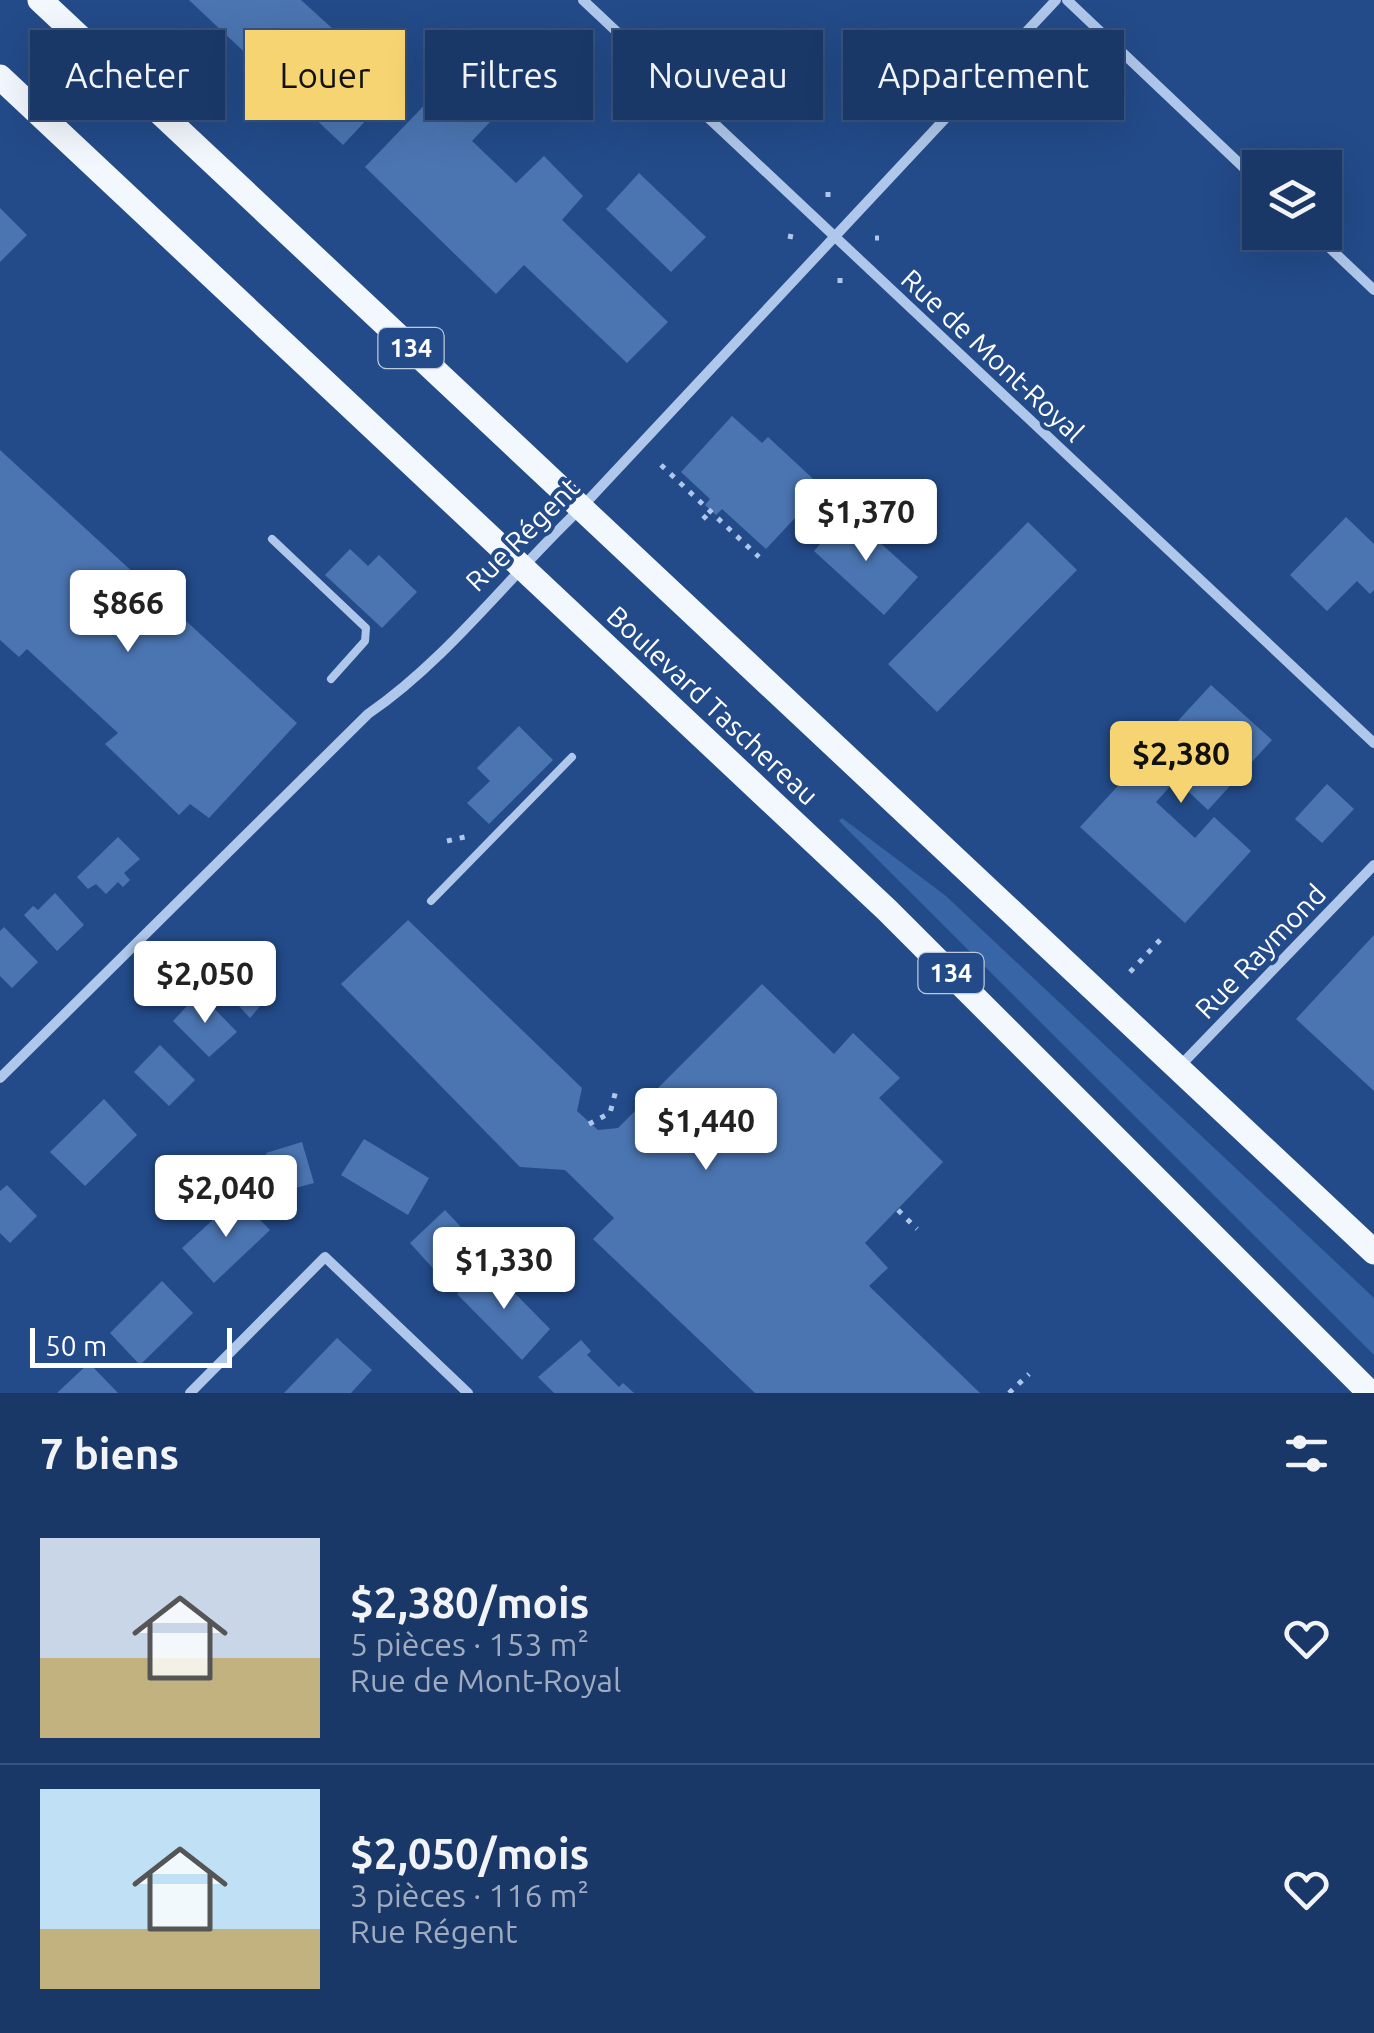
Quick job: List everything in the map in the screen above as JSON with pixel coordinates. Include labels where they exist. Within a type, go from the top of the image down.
[{"type":"main road","name":"Boulevard Taschereau","points":[[40,0],[1374,1252]]},
{"type":"main road","name":"Boulevard Taschereau","points":[[0,77],[912,934],[1370,1393]]},
{"type":"street","name":"Rue de Mont-Royal","points":[[584,0],[1374,742]]},
{"type":"street","name":"Rue Régent","points":[[0,1078],[368,714],[403,690],[520,566],[581,508],[1056,0]]},
{"type":"street","points":[[1067,0],[1242,165]]},
{"type":"street","points":[[1332,250],[1374,290]]},
{"type":"street","name":"Rue Raymond","points":[[1178,1068],[1374,865]]},
{"type":"street","points":[[190,1393],[326,1257],[468,1393]]},
{"type":"lane","points":[[272,539],[366,628],[365,641],[330,679]]},
{"type":"lane","points":[[431,901],[572,757]]},
{"type":"path","points":[[661,465],[759,557]]},
{"type":"path","points":[[703,519],[710,512]]},
{"type":"path","points":[[1130,972],[1161,939]]},
{"type":"path","points":[[589,1124],[610,1113],[616,1090]]},
{"type":"path","points":[[898,1210],[917,1230]]},
{"type":"path","points":[[1009,1393],[1029,1374]]},
{"type":"shaded area","points":[[842,818],[946,896],[1374,1298],[1374,1355],[839,821]]},
{"type":"building","points":[[189,0],[301,0],[334,30],[245,30],[245,53]]},
{"type":"building","points":[[425,104],[425,120],[492,120],[472,141],[516,183],[544,156],[583,196],[562,220],[668,322],[627,363],[524,265],[496,294],[365,167]]},
{"type":"building","points":[[316,120],[366,120],[343,145]]},
{"type":"building","points":[[639,173],[706,237],[671,272],[606,209]]},
{"type":"building","points":[[0,208],[27,235],[0,262]]},
{"type":"building","points":[[732,416],[762,443],[768,437],[823,488],[766,549],[722,509],[716,515],[705,505],[710,499],[681,472]]},
{"type":"building","points":[[0,450],[297,723],[209,818],[190,804],[179,815],[105,744],[118,733],[27,649],[19,657],[0,640]]},
{"type":"building","points":[[847,513],[918,577],[884,615],[814,551]]},
{"type":"building","points":[[1346,517],[1374,544],[1374,590],[1370,594],[1357,581],[1327,611],[1290,575]]},
{"type":"building","points":[[1028,522],[1077,570],[937,712],[888,664]]},
{"type":"building","points":[[350,549],[368,566],[379,555],[417,592],[382,628],[325,575]]},
{"type":"building","points":[[1211,685],[1272,740],[1208,810],[1176,780],[1156,802],[1195,838],[1214,817],[1251,851],[1185,923],[1080,827]]},
{"type":"building","points":[[519,726],[553,760],[489,824],[467,803],[490,781],[477,768]]},
{"type":"building","points":[[1327,784],[1354,809],[1322,843],[1295,819]]},
{"type":"building","points":[[118,837],[140,859],[124,873],[130,880],[123,887],[118,882],[106,894],[96,884],[88,889],[77,877]]},
{"type":"building","points":[[55,893],[84,925],[57,951],[24,915],[33,906],[38,910]]},
{"type":"building","points":[[408,920],[582,1088],[577,1111],[598,1130],[618,1128],[762,984],[834,1054],[853,1033],[900,1078],[879,1098],[943,1162],[865,1243],[888,1268],[869,1286],[980,1393],[755,1393],[593,1239],[614,1218],[565,1170],[520,1167],[341,984]]},
{"type":"building","points":[[4,927],[38,962],[12,988],[0,976],[0,931]]},
{"type":"building","points":[[1374,935],[1374,1091],[1296,1019]]},
{"type":"building","points":[[241,955],[275,989],[250,1018],[215,980]]},
{"type":"building","points":[[199,993],[237,1032],[209,1057],[173,1021]]},
{"type":"building","points":[[160,1045],[195,1080],[169,1106],[134,1072]]},
{"type":"building","points":[[104,1099],[137,1135],[85,1186],[50,1152]]},
{"type":"building","points":[[364,1139],[429,1178],[408,1215],[341,1175]]},
{"type":"building","points":[[302,1142],[314,1183],[276,1193],[266,1153]]},
{"type":"building","points":[[7,1185],[37,1216],[10,1243],[0,1233],[0,1191]]},
{"type":"building","points":[[238,1197],[270,1230],[214,1283],[182,1248]]},
{"type":"building","points":[[445,1210],[474,1241],[439,1275],[410,1243]]},
{"type":"building","points":[[487,1265],[550,1329],[522,1360],[457,1294]]},
{"type":"building","points":[[162,1281],[193,1313],[140,1365],[110,1333]]},
{"type":"building","points":[[337,1338],[372,1370],[351,1393],[284,1393]]},
{"type":"building","points":[[581,1340],[591,1351],[587,1355],[619,1387],[623,1383],[634,1393],[554,1393],[538,1377]]},
{"type":"building","points":[[89,1363],[118,1393],[57,1393]]}]
